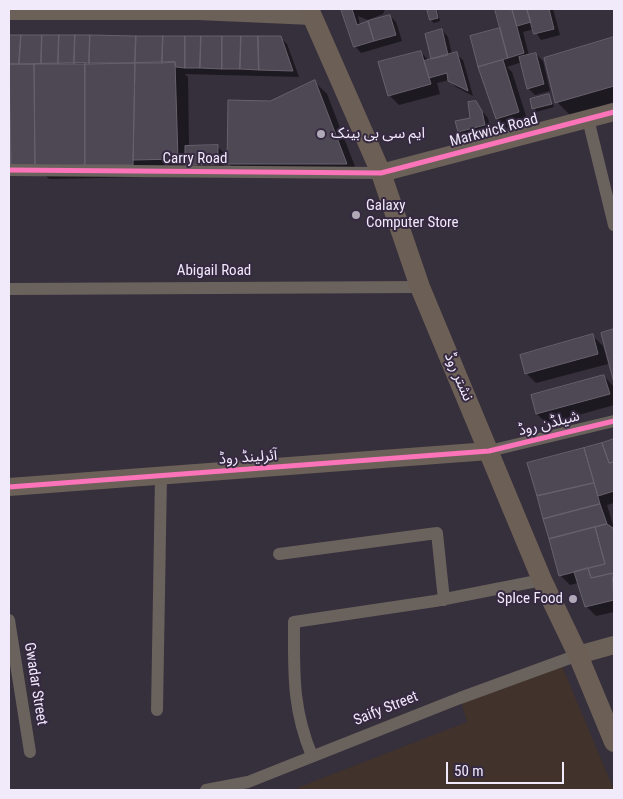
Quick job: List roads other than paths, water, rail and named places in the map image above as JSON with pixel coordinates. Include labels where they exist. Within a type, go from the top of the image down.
[{"type":"main road","name":"نشتر روڈ","points":[[310,12],[381,173],[420,286],[542,580],[578,655],[614,742]]},
{"type":"street","points":[[9,11],[197,10],[310,12]]},
{"type":"street","name":"Markwick Road","points":[[381,173],[614,112]]},
{"type":"street","points":[[588,119],[614,225]]},
{"type":"street","name":"Carry Road","points":[[9,170],[381,173]]},
{"type":"street","name":"Abigail Road","points":[[9,289],[420,286]]},
{"type":"street","name":"شیلڈن روڈ","points":[[489,451],[614,421]]},
{"type":"street","name":"آئرلینڈ روڈ","points":[[9,487],[489,451]]},
{"type":"street","points":[[157,710],[161,476]]},
{"type":"street","points":[[279,554],[437,533],[444,600]]},
{"type":"street","points":[[312,756],[298,716],[294,690],[294,622],[444,600],[542,580]]},
{"type":"street","name":"Gwadar Street","points":[[9,620],[30,752]]},
{"type":"street","points":[[578,655],[614,645]]},
{"type":"street","name":"Saify Street","points":[[206,790],[248,782],[460,698],[578,655]]},
{"type":"place","name":"ایم سی بی بینک","points":[[321,134]]},
{"type":"place","name":"Galaxy Computer Store","points":[[356,215]]},
{"type":"place","name":"SpIce Food","points":[[573,599]]}]
